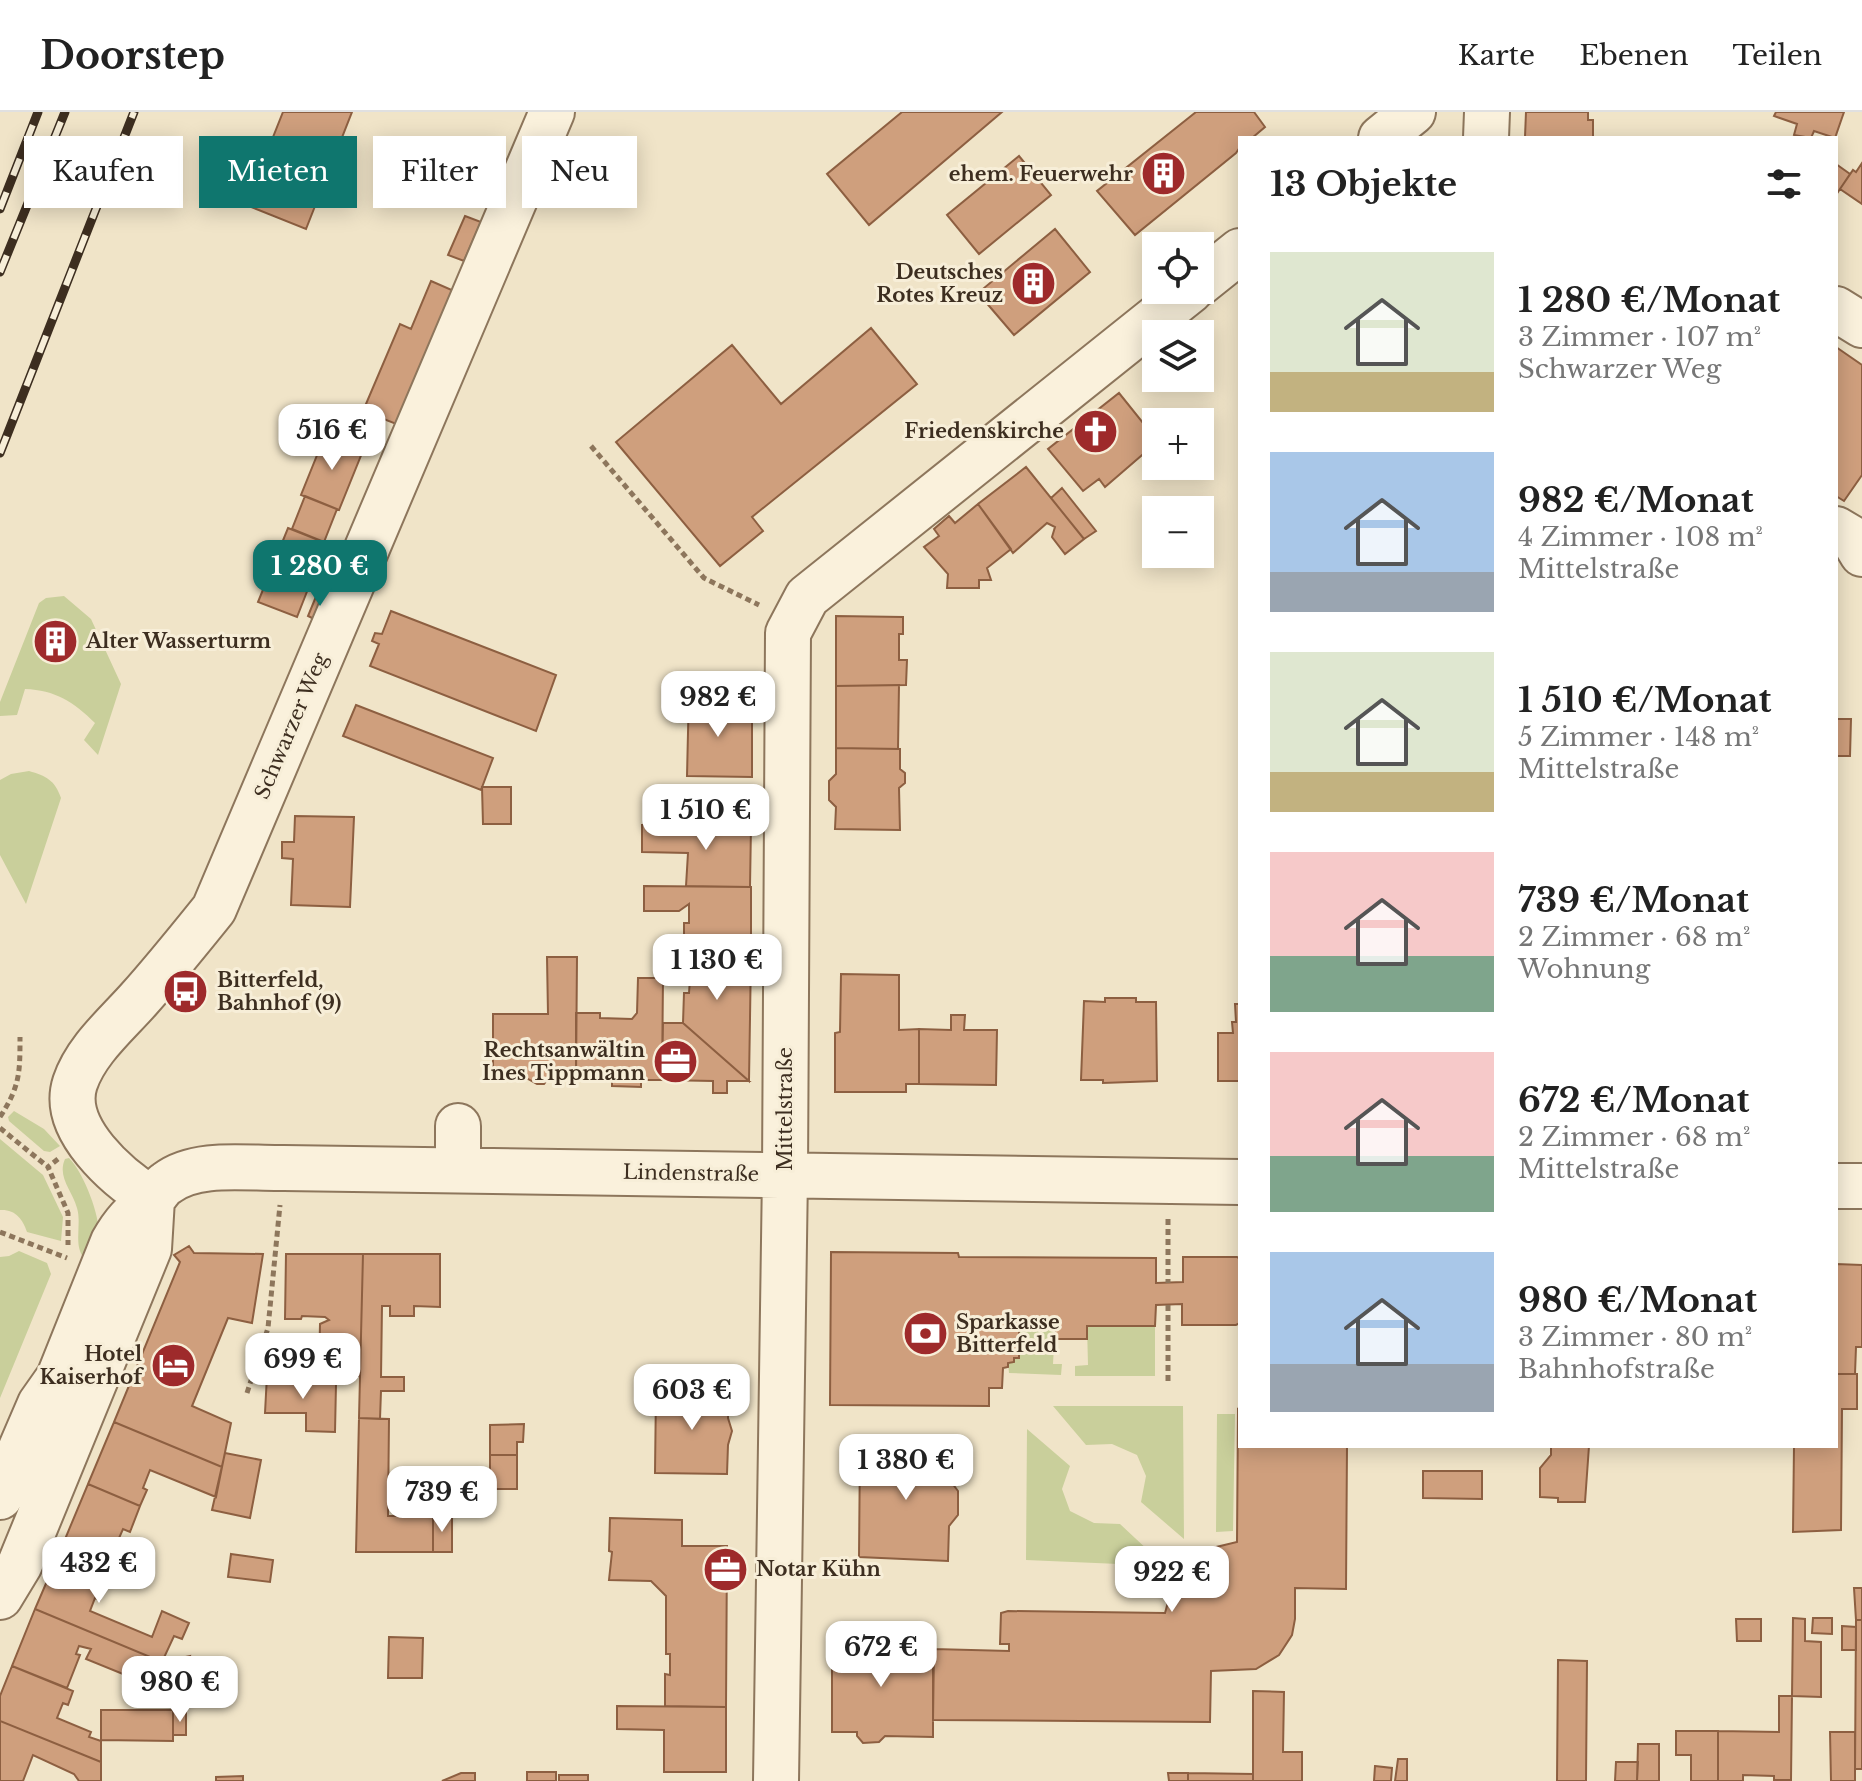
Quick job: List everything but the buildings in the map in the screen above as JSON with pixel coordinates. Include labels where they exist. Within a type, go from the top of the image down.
[{"type":"street","name":"Schwarzer Weg","points":[[152,1199],[126,1183],[87,1139],[77,1119],[75,1084],[95,1047],[214,909],[552,112]]},
{"type":"street","points":[[1383,136],[1413,112]]},
{"type":"street","points":[[1486,136],[1487,112]]},
{"type":"street","points":[[1214,272],[1238,253]]},
{"type":"street","name":"Mittelstraße","points":[[776,1781],[785,1174],[788,633],[807,597],[1173,304]]},
{"type":"street","points":[[1838,310],[1862,325]]},
{"type":"street","points":[[458,1126],[458,1170]]},
{"type":"street","name":"Lindenstraße","points":[[0,1497],[40,1404],[59,1377],[113,1242],[124,1222],[166,1183],[181,1175],[206,1170],[284,1168],[1238,1182]]},
{"type":"street","points":[[1838,1186],[1862,1186]]},
{"type":"street","points":[[0,1597],[20,1564],[149,1249],[152,1199]]},
{"type":"path","points":[[591,446],[704,578],[793,622]]},
{"type":"path","points":[[0,1117],[12,1098],[20,1076],[20,1037]]},
{"type":"path","points":[[0,1128],[48,1167],[68,1213],[68,1259],[0,1232]]},
{"type":"path","points":[[48,1167],[87,1139]]},
{"type":"path","points":[[247,1393],[268,1328],[284,1168]]},
{"type":"path","points":[[1168,1182],[1168,1283]]},
{"type":"path","points":[[1168,1305],[1168,1381]]},
{"type":"green space","points":[[64,596],[91,619],[121,684],[98,755],[84,740],[95,723],[72,703],[55,695],[25,689],[17,715],[0,716],[0,702],[39,603],[46,598]]},
{"type":"green space","points":[[29,771],[49,780],[61,798],[26,904],[0,855],[0,780],[11,774]]},
{"type":"green space","points":[[14,1111],[44,1129],[60,1146],[50,1152],[44,1151],[9,1121],[8,1117]]},
{"type":"green space","points":[[0,1139],[43,1175],[63,1217],[61,1241],[27,1232],[18,1216],[0,1210]]},
{"type":"green space","points":[[69,1158],[85,1183],[97,1218],[98,1236],[84,1258],[78,1241],[77,1208],[63,1172],[65,1159]]},
{"type":"green space","points":[[19,1251],[47,1263],[51,1274],[0,1398],[0,1257]]},
{"type":"green space","points":[[1087,1326],[1155,1326],[1155,1376],[1075,1376],[1075,1366],[1088,1365]]},
{"type":"green space","points":[[1019,1328],[1055,1328],[1053,1364],[1062,1364],[1061,1375],[1009,1373],[1008,1363],[1019,1357]]},
{"type":"green space","points":[[1053,1406],[1183,1406],[1184,1539],[1141,1502],[1146,1476],[1137,1455],[1112,1444],[1086,1445]]},
{"type":"green space","points":[[1217,1414],[1235,1414],[1233,1531],[1216,1532]]},
{"type":"green space","points":[[1027,1429],[1070,1466],[1062,1489],[1070,1511],[1094,1523],[1120,1524],[1165,1566],[1026,1560]]},
{"type":"railway","points":[[0,209],[38,112]]},
{"type":"railway","points":[[0,272],[65,112]]},
{"type":"railway","points":[[0,453],[134,112]]},
{"type":"place","name":"ehem. Feuerwehr","points":[[1164,174]]},
{"type":"place","name":"Deutsches Rotes Kreuz","points":[[1034,283]]},
{"type":"place","name":"Friedenskirche","points":[[1095,431]]},
{"type":"place","name":"Alter Wasserturm","points":[[55,641]]},
{"type":"place","name":"Bitterfeld, Bahnhof (9)","points":[[186,992]]},
{"type":"place","name":"Rechtsanwältin Ines Tippmann","points":[[676,1062]]},
{"type":"place","name":"Sparkasse Bitterfeld","points":[[925,1334]]},
{"type":"place","name":"Hotel Kaiserhof","points":[[173,1365]]},
{"type":"place","name":"Notar Kühn","points":[[725,1569]]}]
